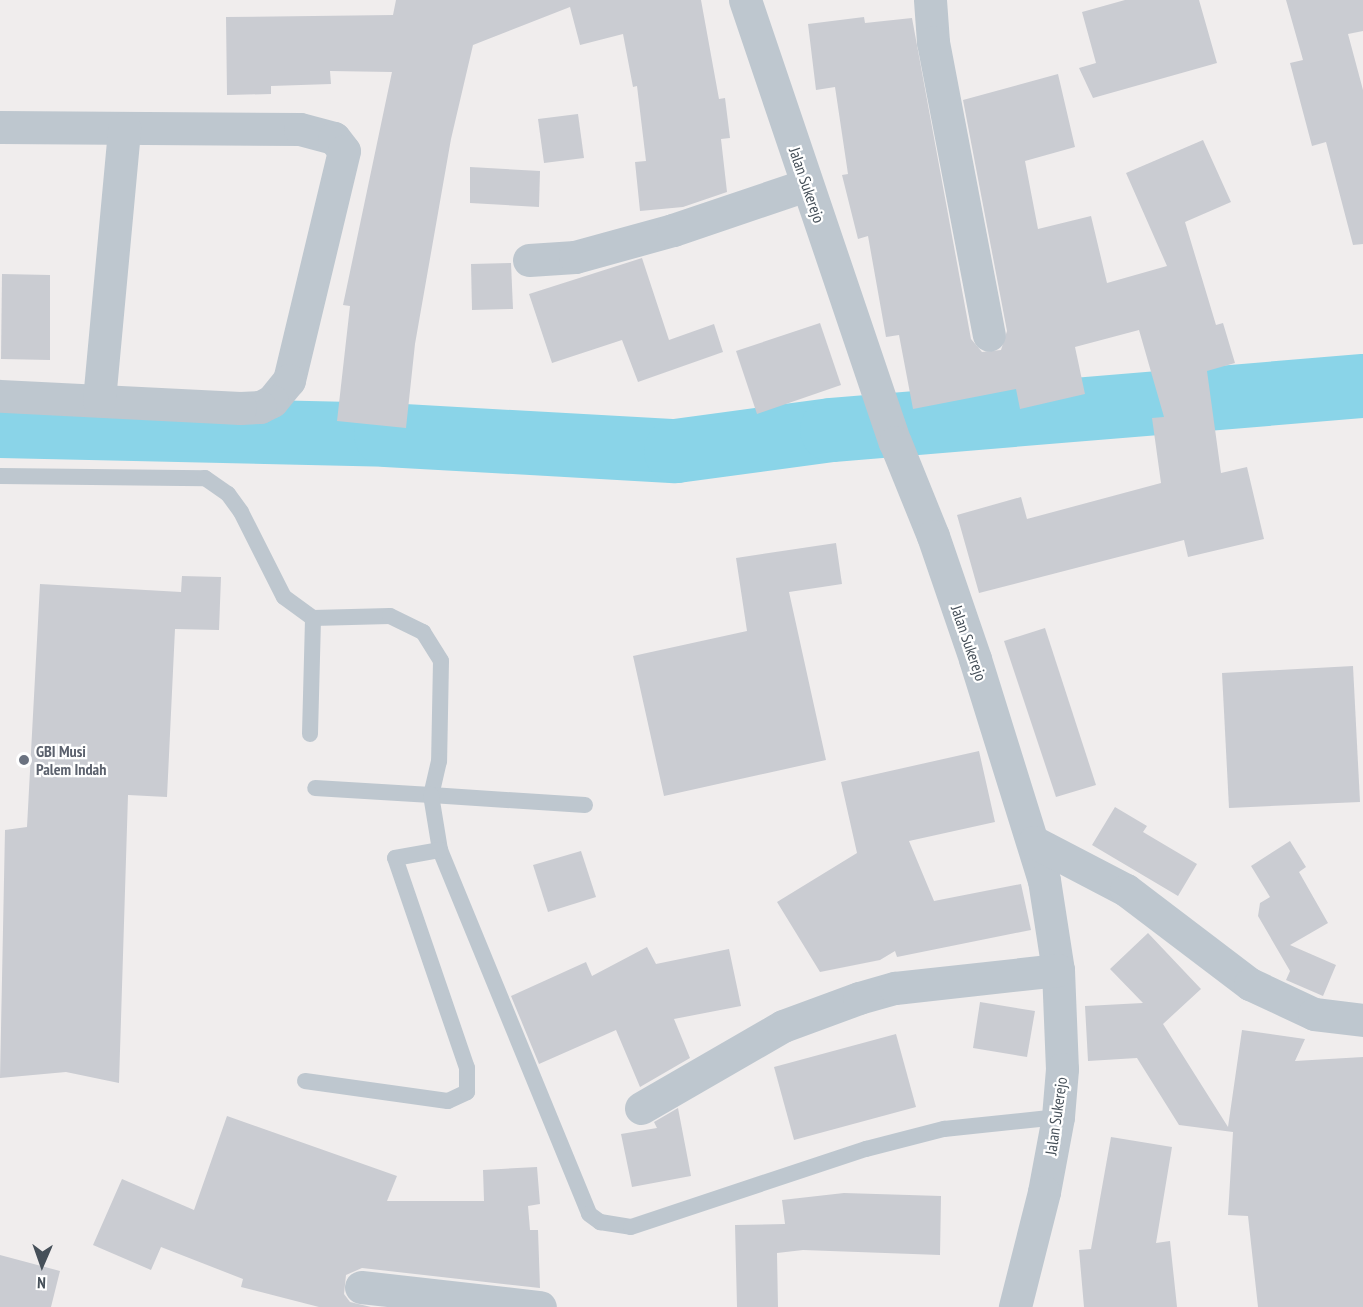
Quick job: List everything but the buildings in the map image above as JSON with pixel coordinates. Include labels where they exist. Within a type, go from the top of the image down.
[{"type":"street","name":"Jalan Sukerejo","points":[[745,0],[895,442],[940,558],[1034,842],[1058,970],[1062,1069],[1058,1117],[1015,1307]]},
{"type":"street","points":[[930,0],[933,42],[989,335]]},
{"type":"street","points":[[0,126],[300,129],[334,138],[344,151],[289,380],[272,400],[260,407],[240,408],[0,396]]},
{"type":"street","points":[[99,400],[124,128]]},
{"type":"street","points":[[529,260],[575,257],[673,230],[806,184]]},
{"type":"street","points":[[1034,842],[1126,890],[1250,984],[1314,1014],[1363,1020]]},
{"type":"street","points":[[641,1108],[783,1026],[859,998],[895,988],[1058,970]]},
{"type":"street","points":[[361,1287],[540,1307]]},
{"type":"lane","points":[[0,476],[205,478],[228,494],[241,512],[284,597],[313,618],[390,616],[423,632],[441,661],[439,760],[431,795],[440,850],[589,1214],[600,1222],[631,1227],[866,1149],[934,1131],[1058,1117]]},
{"type":"lane","points":[[310,734],[313,618]]},
{"type":"lane","points":[[315,788],[585,805]]},
{"type":"lane","points":[[305,1082],[448,1101],[467,1092],[467,1068],[395,858],[440,850]]},
{"type":"waterway","points":[[0,426],[386,435],[676,451],[832,430],[1363,386]]},
{"type":"place","name":"GBI Musi Palem Indah","points":[[24,760]]}]
